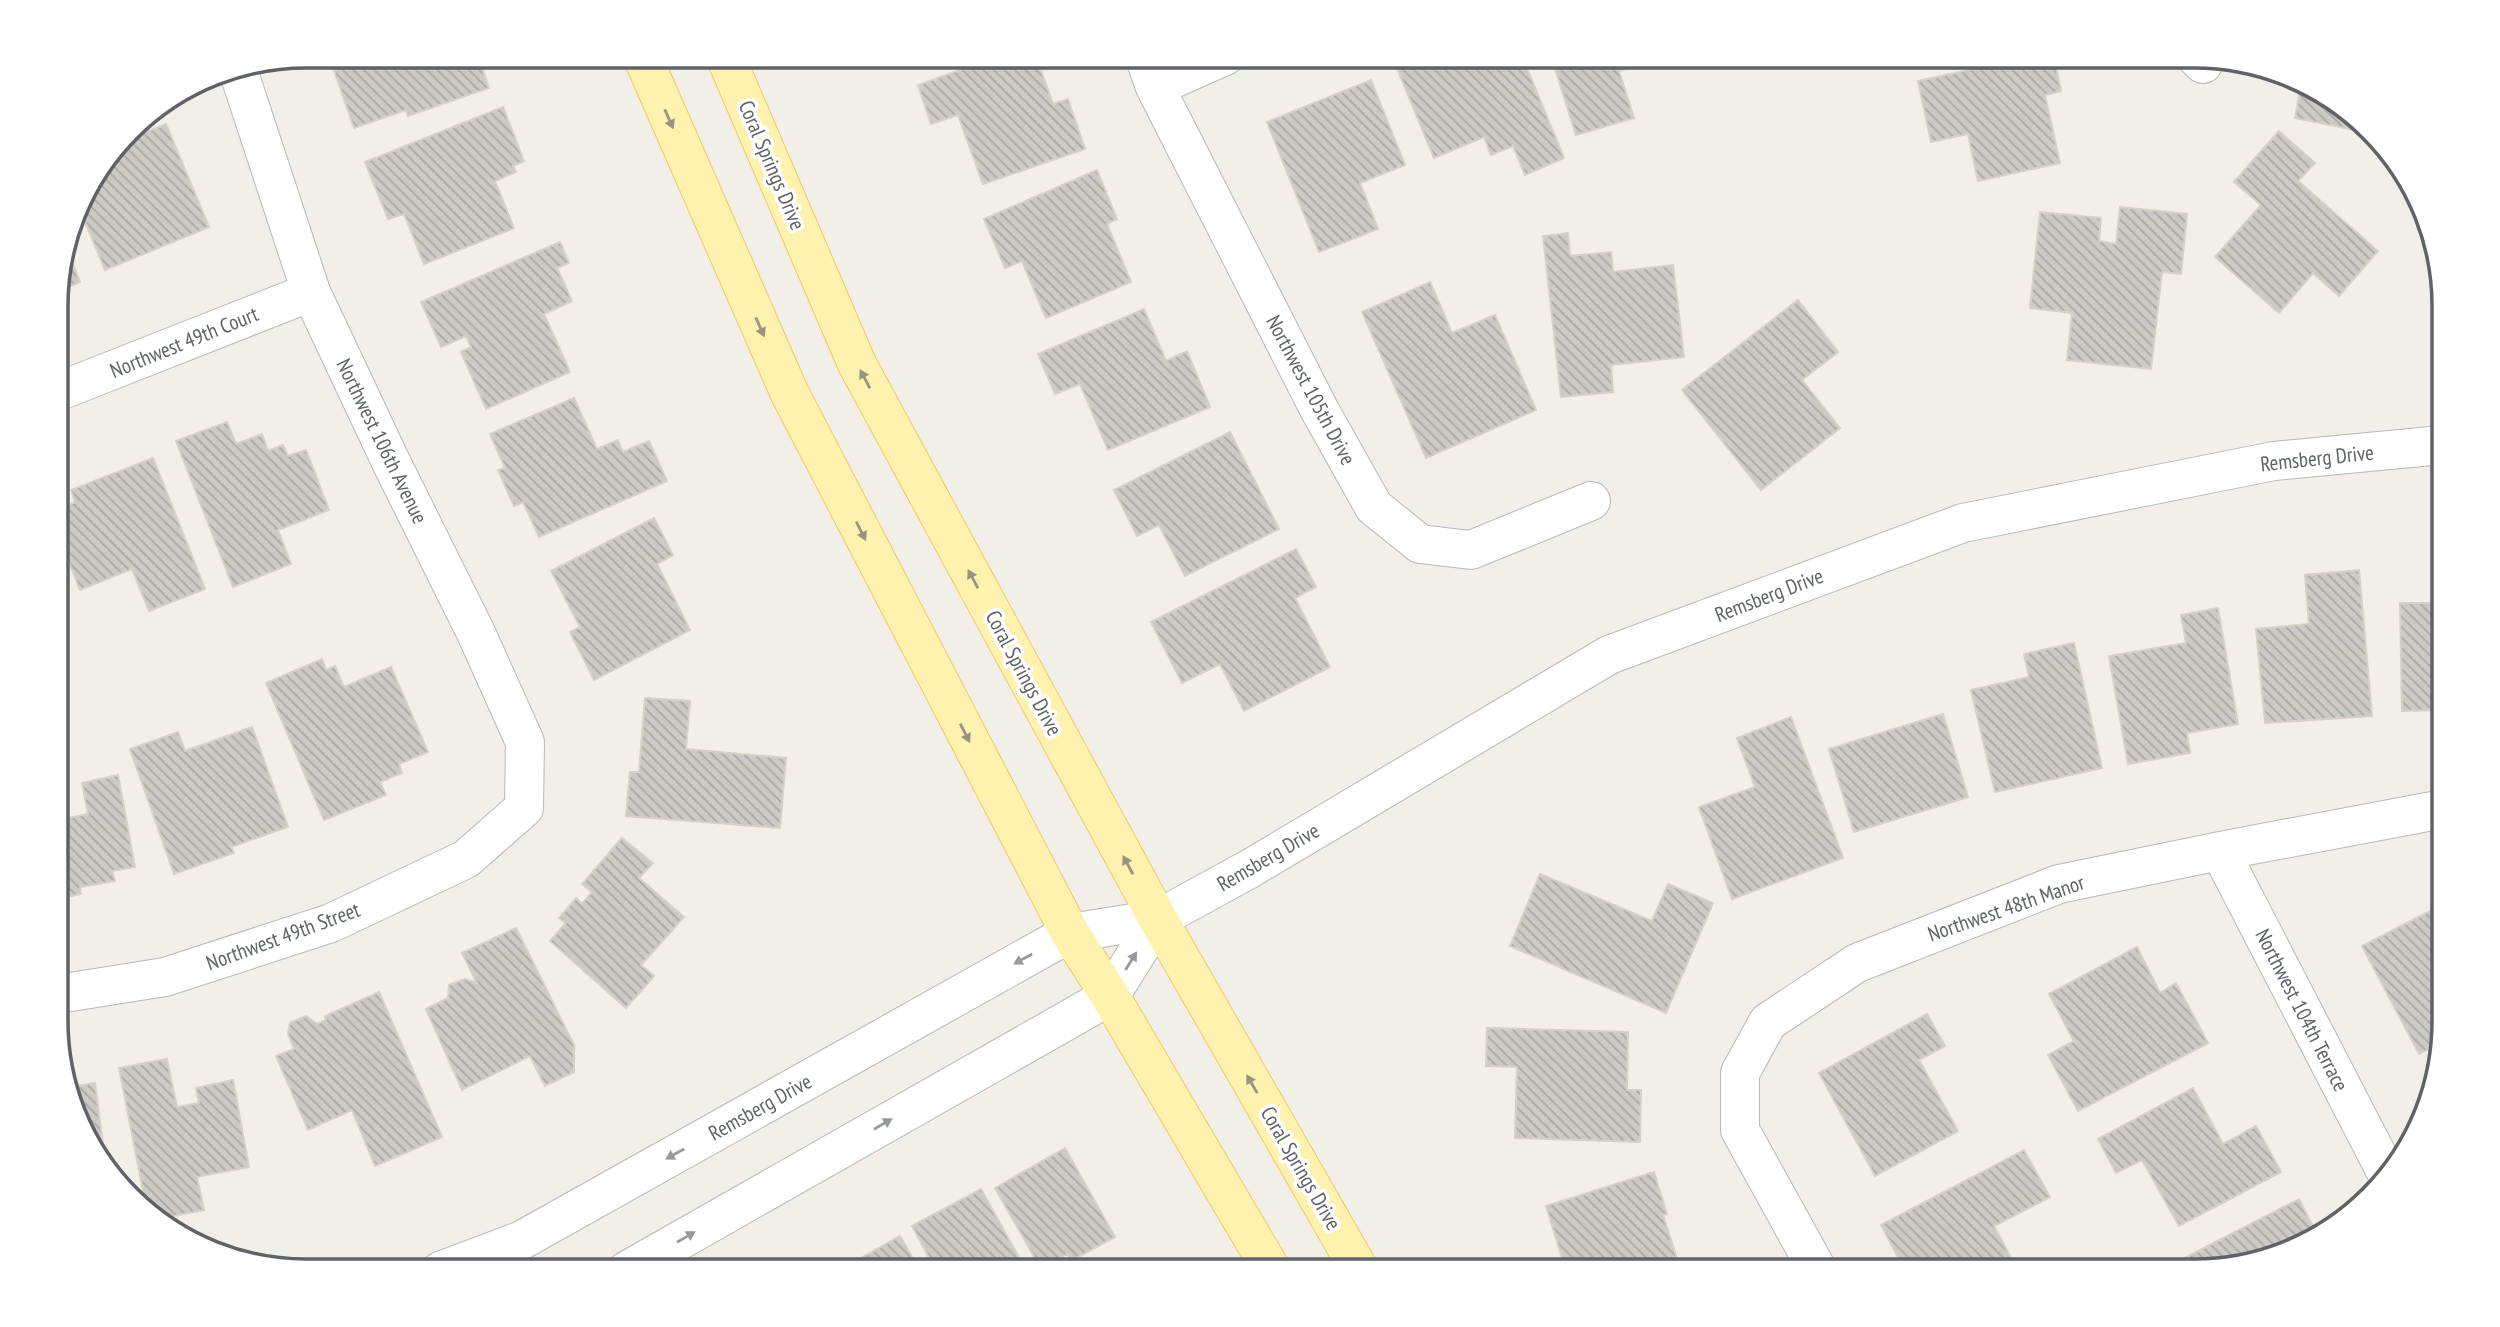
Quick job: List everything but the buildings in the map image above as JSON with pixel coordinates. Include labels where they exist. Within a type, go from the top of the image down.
[{"type":"main road","points":[[647,68],[790,394],[1070,933],[1265,1258]]},
{"type":"main road","name":"Coral Springs Drive","points":[[730,68],[858,365],[1158,919],[1353,1258]]},
{"type":"street","points":[[1149,72],[1168,68]]},
{"type":"street","name":"Northwest 105th Drive","points":[[1149,72],[1319,409],[1374,507],[1420,544],[1471,550],[1591,501]]},
{"type":"street","name":"Northwest 106th Avenue","points":[[240,78],[311,292],[391,463],[476,634],[525,742],[524,808]]},
{"type":"street","name":"Northwest 49th Court","points":[[69,387],[311,292]]},
{"type":"street","name":"Remsberg Drive","points":[[472,1259],[522,1240],[1070,933],[1158,919],[1263,861],[1609,655],[1963,523],[2274,461],[2432,446]]},
{"type":"street","name":"Northwest 49th Street","points":[[68,992],[164,977],[331,923],[466,859],[524,808]]},
{"type":"street","name":"Northwest 48th Manor","points":[[1811,1258],[1741,1130],[1740,1073],[1768,1022],[1857,962],[2059,884],[2432,811]]},
{"type":"street","name":"Northwest 104th Terrace","points":[[2220,851],[2383,1165]]},
{"type":"street","name":"Remsberg Drive","points":[[647,1259],[1110,996],[1158,919]]}]
